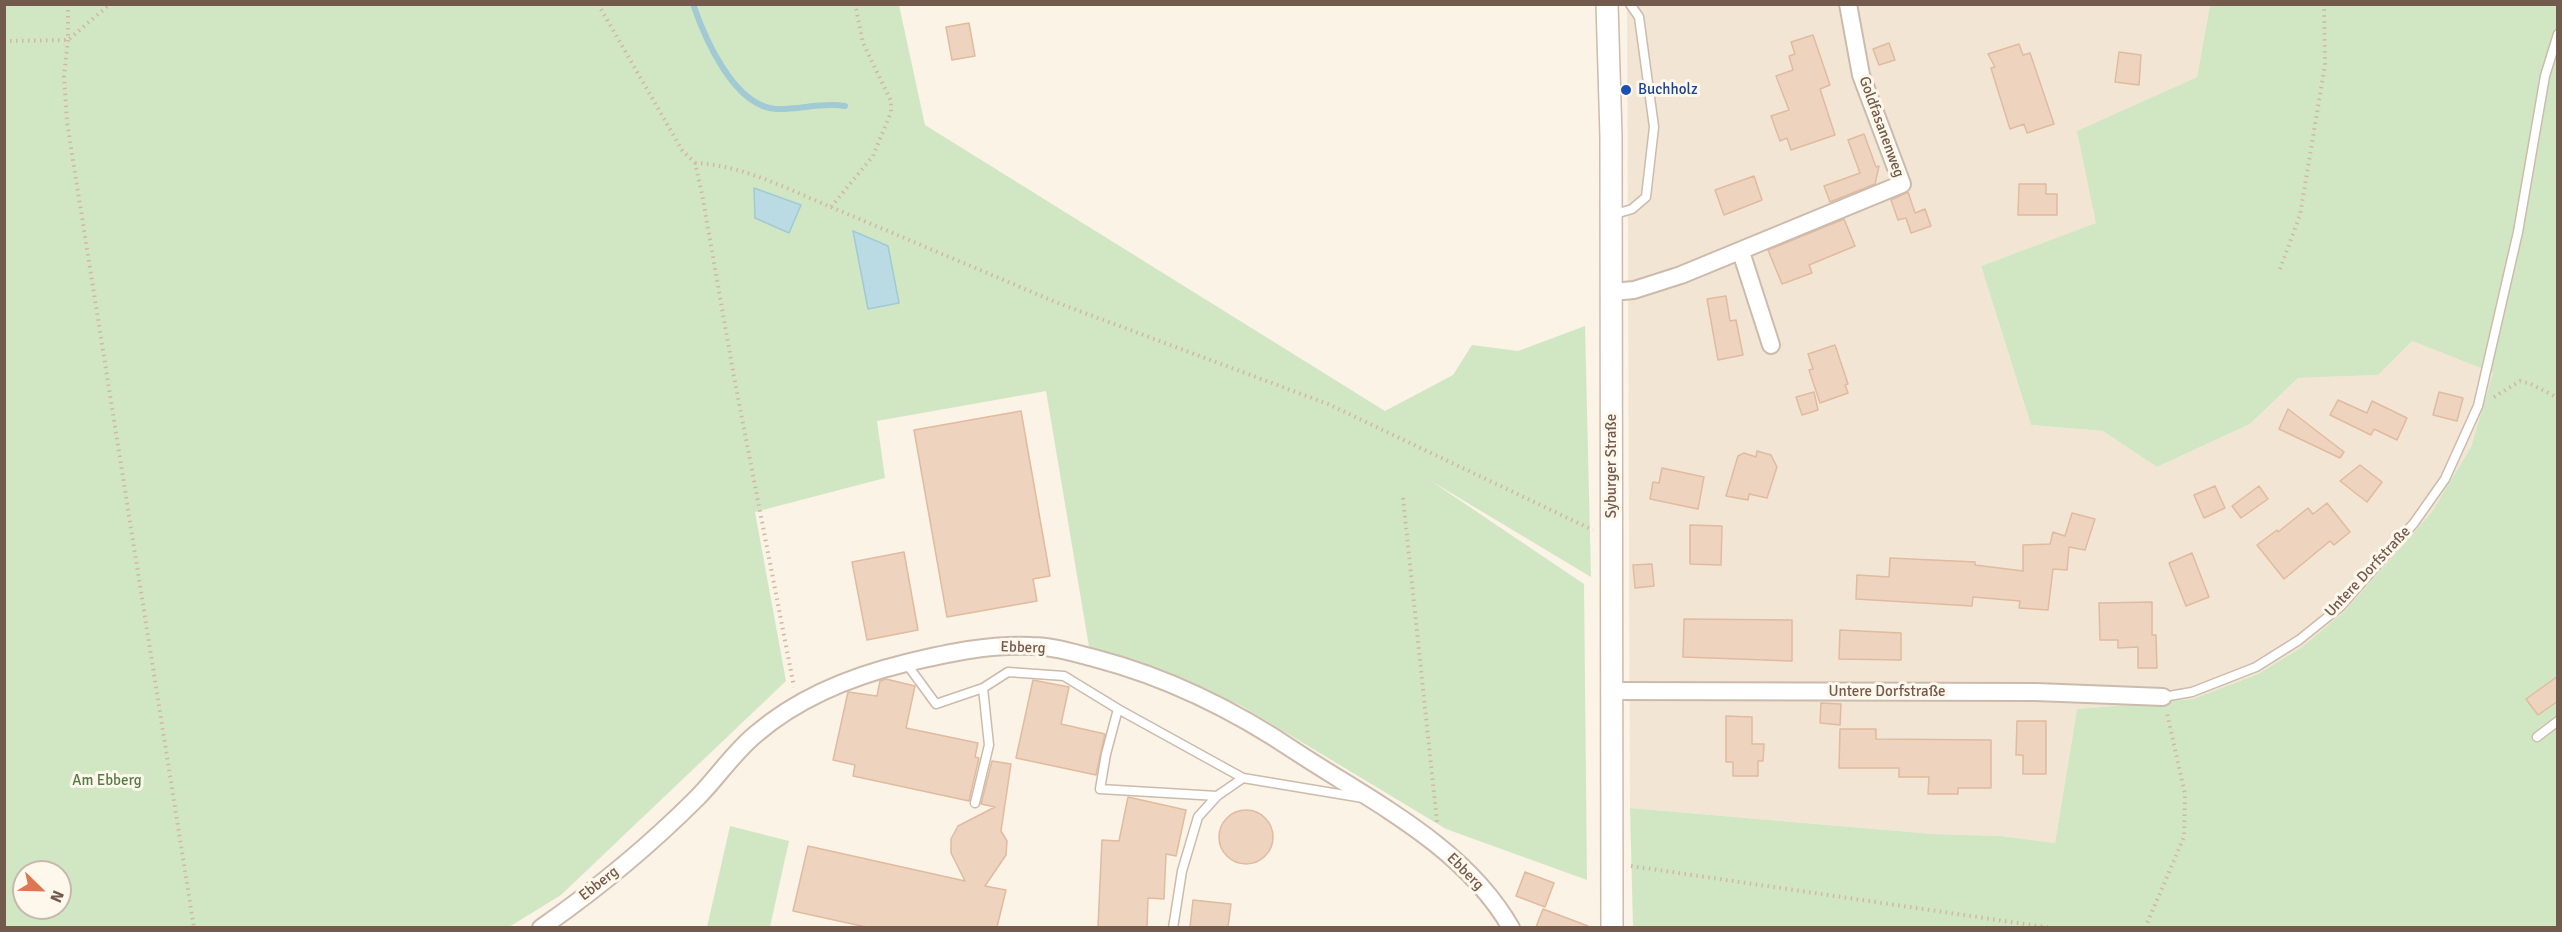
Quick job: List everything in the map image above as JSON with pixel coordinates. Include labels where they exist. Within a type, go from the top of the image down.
[{"type":"street","name":"Syburger Straße","points":[[1607,4],[1612,292],[1612,927]]},
{"type":"street","name":"Goldfasanenweg","points":[[1612,292],[1634,290],[1741,252],[1902,184],[1861,75],[1848,4]]},
{"type":"street","points":[[1741,252],[1771,345]]},
{"type":"street","name":"Ebberg","points":[[541,927],[638,853],[699,796],[756,733],[798,705],[848,679],[906,663],[983,648],[1036,646],[1125,666],[1225,709],[1278,739],[1433,840],[1473,876],[1511,927]]},
{"type":"street","name":"Untere Dorfstraße","points":[[1611,691],[2025,692],[2163,697]]},
{"type":"lane","points":[[1611,215],[1632,209],[1646,197],[1654,127],[1639,17],[1630,4]]},
{"type":"lane","name":"Untere Dorfstraße","points":[[2163,697],[2192,692],[2256,666],[2299,640],[2340,607],[2414,523],[2445,479],[2478,406],[2518,231],[2545,76],[2558,34]]},
{"type":"lane","points":[[906,663],[936,704],[983,688],[1008,672],[1064,676],[1118,709],[1244,777],[1369,799]]},
{"type":"lane","points":[[975,803],[989,745],[983,688]]},
{"type":"lane","points":[[1118,709],[1106,754],[1100,789],[1217,796]]},
{"type":"lane","points":[[2537,737],[2558,721]]},
{"type":"lane","points":[[1173,927],[1182,872],[1198,817],[1217,796],[1244,777]]},
{"type":"path","points":[[69,4],[64,76],[67,122],[195,927]]},
{"type":"path","points":[[4,41],[68,40],[110,4]]},
{"type":"path","points":[[598,4],[682,150],[695,163],[766,550],[798,705]]},
{"type":"path","points":[[831,207],[873,156],[891,112],[891,101],[863,43],[855,4]]},
{"type":"path","points":[[2280,269],[2300,215],[2325,64],[2324,4]]},
{"type":"path","points":[[695,163],[714,164],[749,173],[1058,303],[1328,404],[1612,539]]},
{"type":"path","points":[[2478,406],[2520,381],[2558,398]]},
{"type":"path","points":[[1403,498],[1437,813],[1437,827],[1433,840]]},
{"type":"path","points":[[2145,927],[2184,837],[2185,794],[2163,697]]},
{"type":"path","points":[[1612,864],[2052,927]]},
{"type":"shaded area","points":[[1627,5],[2210,5],[2197,77],[2078,131],[2097,223],[1981,266],[2031,425],[2103,431],[2157,467],[2250,424],[2298,378],[2378,375],[2412,341],[2493,373],[2471,447],[2431,513],[2345,612],[2302,647],[2258,674],[2193,699],[2077,709],[2055,843],[2002,836],[1933,834],[1630,808]]},
{"type":"green space","name":"Am Ebberg","points":[[5,5],[899,5],[925,125],[1385,411],[1453,375],[1472,345],[1518,351],[1585,326],[1591,577],[1431,481],[1584,584],[1587,880],[1446,829],[1240,705],[1089,647],[1046,391],[877,421],[885,478],[755,512],[786,681],[561,895],[509,927],[5,928]]},
{"type":"green space","points":[[2210,5],[2557,5],[2557,927],[1633,927],[1630,808],[1933,834],[2002,836],[2055,843],[2077,709],[2193,699],[2258,674],[2302,647],[2344,612],[2431,513],[2471,447],[2493,373],[2412,341],[2378,375],[2298,378],[2250,424],[2157,467],[2103,431],[2031,425],[1981,266],[2096,223],[2077,131],[2197,77]]},
{"type":"green space","points":[[730,826],[789,841],[770,927],[707,927]]},
{"type":"water","points":[[754,188],[801,205],[789,233],[755,218]]},
{"type":"water","points":[[853,231],[888,246],[899,303],[868,309]]},
{"type":"building","points":[[969,23],[975,56],[952,60],[946,27]]},
{"type":"building","points":[[1813,35],[1830,85],[1820,89],[1835,135],[1791,150],[1787,138],[1780,141],[1771,116],[1789,110],[1776,76],[1793,70],[1789,56],[1795,54],[1791,42]]},
{"type":"building","points":[[1889,43],[1895,60],[1879,65],[1873,49]]},
{"type":"building","points":[[2019,44],[2023,55],[2030,53],[2054,124],[2027,133],[2024,124],[2010,129],[1991,68],[1995,67],[1988,54]]},
{"type":"building","points":[[2119,52],[2141,55],[2139,85],[2115,82]]},
{"type":"building","points":[[1864,134],[1876,167],[1879,166],[1875,184],[1830,202],[1824,186],[1860,173],[1848,140]]},
{"type":"building","points":[[1754,176],[1762,200],[1724,215],[1715,190]]},
{"type":"building","points":[[2019,184],[2046,184],[2046,194],[2057,194],[2057,215],[2018,215]]},
{"type":"building","points":[[1908,192],[1915,213],[1925,209],[1931,226],[1911,233],[1906,218],[1898,220],[1891,200]]},
{"type":"building","points":[[1844,219],[1855,246],[1809,265],[1812,273],[1782,284],[1768,250]]},
{"type":"building","points":[[1726,296],[1730,321],[1736,320],[1743,355],[1718,360],[1707,299]]},
{"type":"building","points":[[1835,345],[1848,384],[1845,385],[1848,393],[1820,403],[1809,370],[1813,369],[1808,354]]},
{"type":"building","points":[[1814,392],[1818,410],[1802,415],[1796,397]]},
{"type":"building","points":[[2439,392],[2463,398],[2457,421],[2433,415]]},
{"type":"building","points":[[2338,400],[2367,413],[2372,401],[2407,418],[2397,440],[2374,429],[2371,435],[2330,415]]},
{"type":"building","points":[[2288,409],[2344,452],[2340,458],[2279,429]]},
{"type":"building","points":[[1021,411],[1050,576],[1033,579],[1037,601],[947,617],[914,430]]},
{"type":"building","points":[[1757,451],[1771,455],[1777,467],[1767,498],[1749,494],[1748,500],[1726,496],[1738,456],[1744,453],[1756,457]]},
{"type":"building","points":[[2360,465],[2382,482],[2367,502],[2340,481]]},
{"type":"building","points":[[1662,468],[1704,477],[1698,509],[1650,499],[1653,482],[1659,483]]},
{"type":"building","points":[[2215,486],[2225,508],[2204,518],[2194,495]]},
{"type":"building","points":[[2259,486],[2268,499],[2241,518],[2232,506]]},
{"type":"building","points":[[2327,503],[2350,532],[2334,545],[2330,541],[2284,579],[2257,545],[2277,530],[2278,532],[2308,508],[2313,514]]},
{"type":"building","points":[[2072,513],[2095,519],[2085,550],[2069,547],[2067,570],[2053,569],[2048,610],[2019,608],[2020,601],[1973,597],[1972,606],[1856,599],[1857,575],[1889,577],[1890,558],[1975,562],[1975,565],[2023,571],[2023,545],[2050,544],[2053,532],[2065,536]]},
{"type":"building","points":[[1690,525],[1722,526],[1721,565],[1690,564]]},
{"type":"building","points":[[904,552],[918,630],[867,640],[852,562]]},
{"type":"building","points":[[2192,553],[2209,597],[2186,606],[2169,563]]},
{"type":"building","points":[[1652,564],[1654,586],[1635,588],[1633,565]]},
{"type":"building","points":[[2152,602],[2152,635],[2156,635],[2157,668],[2138,668],[2138,647],[2118,648],[2118,640],[2100,640],[2099,603]]},
{"type":"building","points":[[1684,619],[1792,620],[1792,661],[1683,657]]},
{"type":"building","points":[[1840,630],[1901,633],[1901,660],[1839,659]]},
{"type":"building","points":[[2558,676],[2558,701],[2538,715],[2526,699]]},
{"type":"building","points":[[886,679],[915,686],[906,728],[978,743],[975,757],[979,758],[969,801],[853,776],[855,765],[833,760],[848,692],[877,696],[880,681]]},
{"type":"building","points":[[1033,680],[1069,687],[1061,724],[1105,734],[1096,775],[1016,758]]},
{"type":"building","points":[[1821,703],[1841,704],[1840,725],[1820,723]]},
{"type":"building","points":[[1726,716],[1752,717],[1752,744],[1764,744],[1763,761],[1758,761],[1758,776],[1733,776],[1733,762],[1726,762]]},
{"type":"building","points":[[2017,721],[2046,721],[2046,774],[2023,774],[2023,755],[2016,755]]},
{"type":"building","points":[[1840,729],[1876,729],[1876,739],[1991,740],[1991,788],[1958,788],[1958,794],[1928,794],[1929,777],[1899,777],[1899,768],[1839,768]]},
{"type":"building","points":[[992,761],[1011,764],[1001,831],[1007,841],[1006,855],[985,886],[1006,890],[997,927],[866,927],[793,911],[808,846],[965,881],[951,853],[951,839],[958,826],[995,807],[981,804]]},
{"type":"building","points":[[1128,797],[1186,810],[1176,856],[1166,854],[1164,899],[1148,898],[1147,927],[1098,927],[1102,840],[1119,841]]},
{"type":"building","points":[[1246,810],[1265,818],[1273,837],[1265,856],[1246,864],[1227,856],[1219,837],[1227,818]]},
{"type":"building","points":[[1525,872],[1554,883],[1545,907],[1516,896]]},
{"type":"building","points":[[1193,900],[1231,904],[1228,927],[1190,927]]},
{"type":"building","points":[[1543,909],[1588,926],[1536,927]]},
{"type":"waterway","points":[[693,4],[713,52],[734,84],[747,96],[761,105],[776,109],[845,106]]},
{"type":"place","name":"Buchholz","points":[[1626,90]]}]
